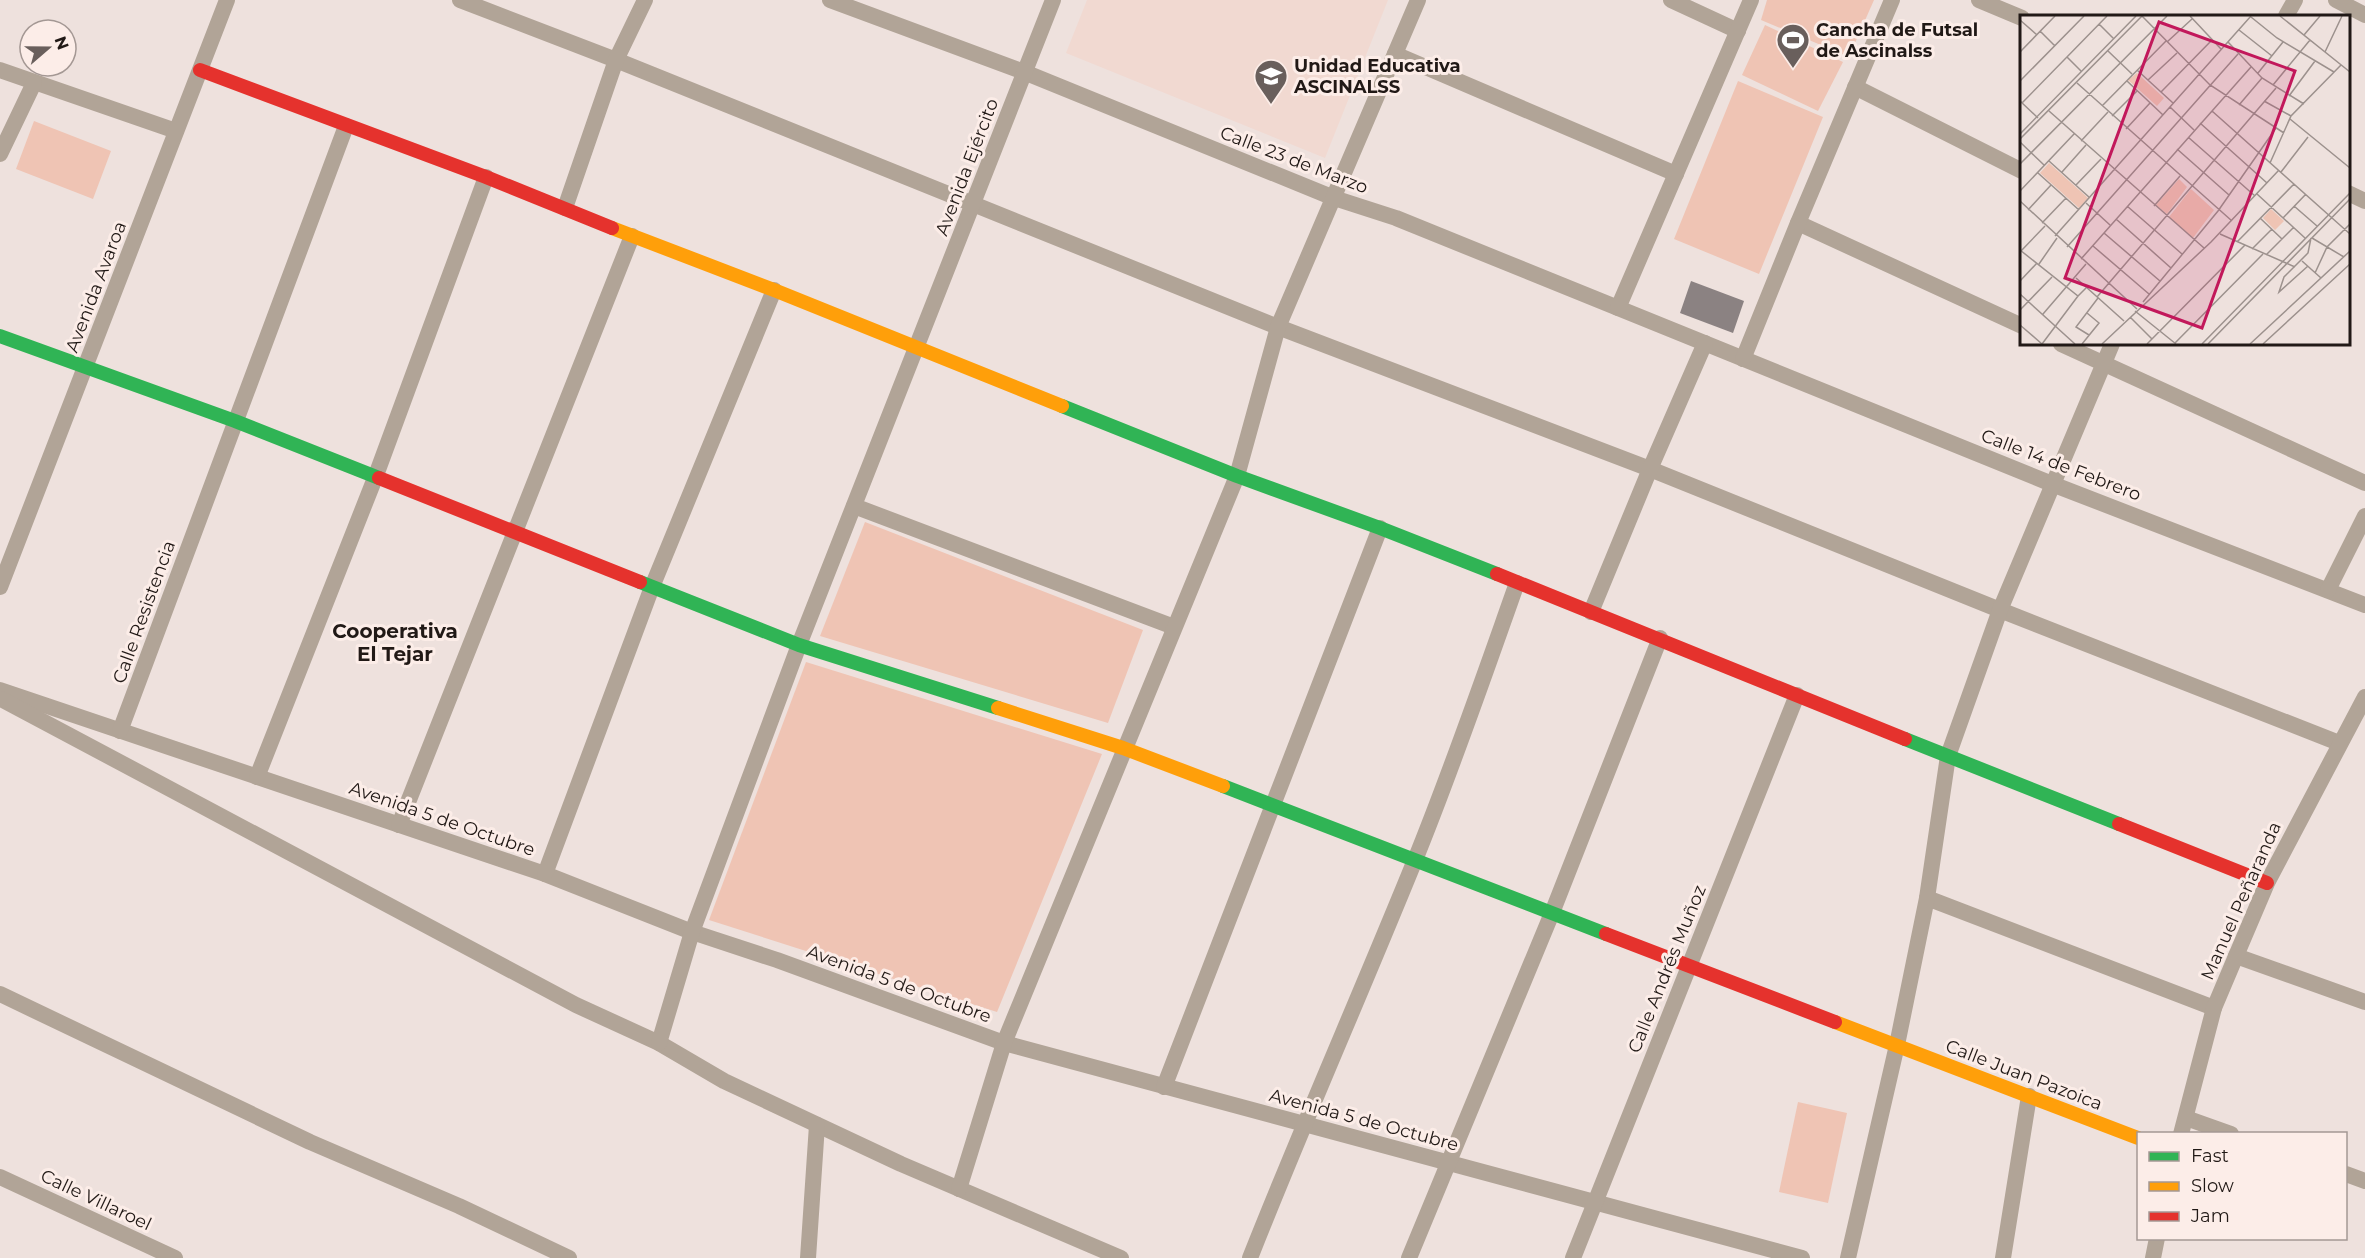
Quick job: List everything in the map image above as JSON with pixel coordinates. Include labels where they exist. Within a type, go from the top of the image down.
[{"type":"street","name":"Avenida Avaroa","points":[[0,587],[87,368],[227,0]]},
{"type":"street","points":[[460,0],[616,60],[1278,327],[1650,469],[2000,610],[2339,742]]},
{"type":"street","points":[[565,208],[616,60],[645,0]]},
{"type":"street","name":"Calle 23 de Marzo","points":[[830,0],[1024,72],[1334,198],[1396,218],[1743,359]]},
{"type":"street","name":"Avenida Ejército","points":[[659,1043],[692,932],[799,645],[1053,0]]},
{"type":"street","points":[[959,1190],[1004,1043],[1123,748],[1237,476],[1278,327],[1418,0]]},
{"type":"street","points":[[1671,0],[1738,31]]},
{"type":"street","points":[[1618,308],[1751,0]]},
{"type":"street","points":[[1743,359],[1892,0]]},
{"type":"street","points":[[1979,0],[2020,17]]},
{"type":"street","points":[[2287,15],[2295,0]]},
{"type":"street","points":[[2336,0],[2365,15]]},
{"type":"street","points":[[1395,54],[1676,174]]},
{"type":"street","points":[[0,69],[34,83],[176,131]]},
{"type":"street","points":[[200,70],[486,177],[1237,476],[1380,528],[1660,638],[2266,883]]},
{"type":"street","points":[[0,154],[34,83]]},
{"type":"street","points":[[1855,87],[2020,170]]},
{"type":"street","name":"Calle Resistencia","points":[[120,731],[346,126]]},
{"type":"street","points":[[257,777],[375,478],[486,177]]},
{"type":"street","points":[[2350,194],[2365,201]]},
{"type":"street","points":[[1798,223],[2020,325]]},
{"type":"street","points":[[399,825],[632,237]]},
{"type":"street","points":[[545,874],[652,587],[774,290]]},
{"type":"street","name":"Calle Juan Pazoica","points":[[0,336],[235,422],[799,645],[1123,748],[2137,1137]]},
{"type":"street","points":[[1590,612],[1705,344]]},
{"type":"street","points":[[2063,345],[2365,483]]},
{"type":"street","points":[[1848,1258],[1897,1045],[1927,898],[1948,756],[2000,610],[2112,345]]},
{"type":"street","name":"Calle 14 de Febrero","points":[[1743,359],[2052,484],[2365,605]]},
{"type":"street","points":[[854,506],[1174,627]]},
{"type":"street","points":[[2328,590],[2365,516]]},
{"type":"street","points":[[1164,1087],[1380,528]]},
{"type":"street","points":[[1250,1258],[1303,1124],[1415,860],[1455,757],[1517,583]]},
{"type":"street","points":[[1409,1258],[1552,913],[1660,638]]},
{"type":"street","name":"Avenida 5 de Octubre","points":[[0,690],[545,874],[692,932],[777,960],[1004,1043],[1802,1258]]},
{"type":"street","name":"Calle Andrés Muñoz","points":[[1573,1258],[1797,694]]},
{"type":"street","name":"Manuel Peñaranda","points":[[2184,1126],[2214,1008],[2266,883],[2339,742],[2365,697]]},
{"type":"street","points":[[0,699],[576,1005],[659,1043],[724,1081],[959,1190],[1121,1258]]},
{"type":"street","points":[[1927,898],[2214,1008]]},
{"type":"street","points":[[2236,956],[2365,1002]]},
{"type":"street","points":[[0,994],[300,1137],[459,1206],[569,1258]]},
{"type":"street","points":[[2003,1258],[2029,1096]]},
{"type":"street","points":[[808,1258],[817,1125]]},
{"type":"street","points":[[2184,1126],[2219,1132]]},
{"type":"street","points":[[2347,1174],[2365,1181]]},
{"type":"street","name":"Calle Villaroel","points":[[0,1177],[175,1258]]},
{"type":"street","points":[[2153,1258],[2157,1240]]},
{"type":"shaded area","name":"Unidad Educativa ASCINALSS","points":[[1087,0],[1388,0],[1325,158],[1066,53]]},
{"type":"shaded area","points":[[1767,0],[1874,0],[1851,52],[1847,56],[1761,20]]},
{"type":"shaded area","name":"Cancha de Futsal de Ascinalss","points":[[1765,25],[1843,62],[1818,111],[1742,75]]},
{"type":"shaded area","points":[[1738,81],[1823,117],[1759,274],[1674,239]]},
{"type":"shaded area","points":[[34,121],[111,151],[93,199],[16,169]]},
{"type":"shaded area","points":[[865,522],[1143,630],[1108,723],[820,636]]},
{"type":"shaded area","points":[[806,662],[1102,754],[997,1012],[709,920]]},
{"type":"shaded area","points":[[1798,1102],[1847,1113],[1828,1203],[1779,1192]]},
{"type":"building","points":[[1691,281],[1744,301],[1733,333],[1680,313]]},
{"type":"traffic: fast","points":[[0,336],[235,421],[379,478]]},
{"type":"traffic: fast","points":[[1062,406],[1237,476],[1497,574]]},
{"type":"traffic: fast","points":[[640,582],[799,645],[998,708]]},
{"type":"traffic: fast","points":[[1905,739],[2119,824]]},
{"type":"traffic: fast","points":[[1223,786],[1606,934]]},
{"type":"traffic: slow","points":[[612,228],[774,290],[1062,406]]},
{"type":"traffic: slow","points":[[998,708],[1123,748],[1223,786]]},
{"type":"traffic: slow","points":[[1835,1022],[2137,1138]]},
{"type":"traffic: jam","points":[[200,70],[486,177],[612,228]]},
{"type":"traffic: jam","points":[[379,478],[640,582]]},
{"type":"traffic: jam","points":[[1497,574],[1905,739]]},
{"type":"traffic: jam","points":[[2119,824],[2267,883]]},
{"type":"traffic: jam","points":[[1606,934],[1835,1022]]},
{"type":"place","name":"Cancha de Futsal de Ascinalss","points":[[1793,69]]},
{"type":"place","name":"Unidad Educativa ASCINALSS","points":[[1271,105]]},
{"type":"district","name":"Cooperativa El Tejar","points":[[395,642]]}]
